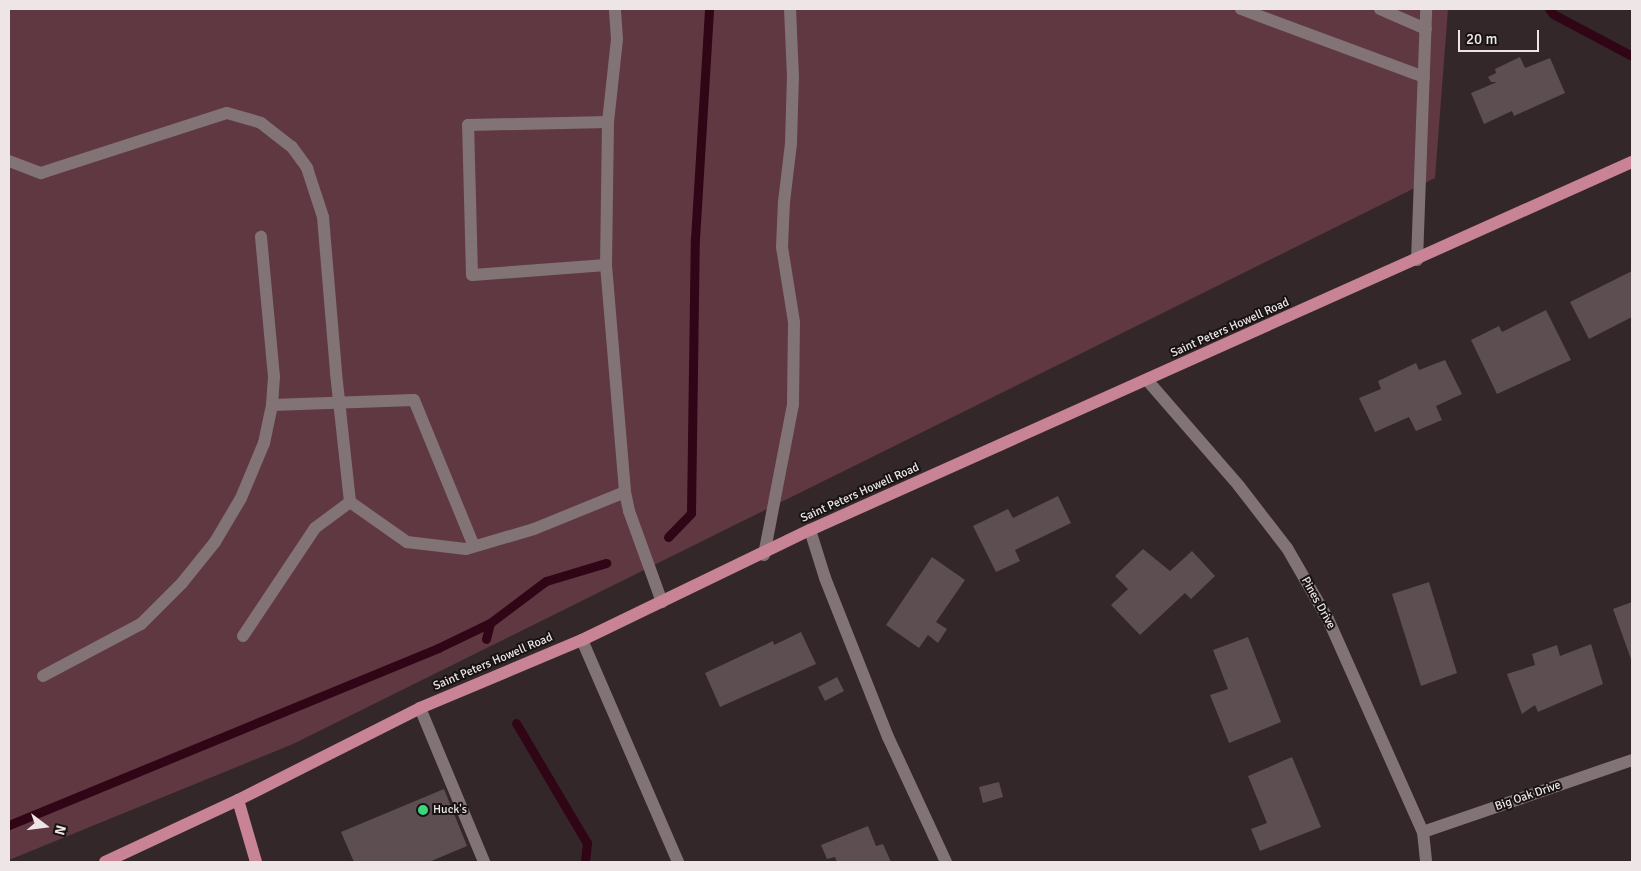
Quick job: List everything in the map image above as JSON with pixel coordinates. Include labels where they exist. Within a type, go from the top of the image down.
[{"type":"main road","name":"Saint Peters Howell Road","points":[[105,862],[238,800],[420,708],[582,640],[764,555],[810,530],[1417,260],[1632,162]]},
{"type":"main road","points":[[238,800],[256,862]]},
{"type":"street","points":[[615,9],[617,39],[608,122],[606,265],[629,511],[662,602]]},
{"type":"street","points":[[764,555],[793,405],[794,322],[782,247],[791,133],[790,9]]},
{"type":"street","points":[[1241,9],[1424,77]]},
{"type":"street","points":[[1380,9],[1426,29]]},
{"type":"street","points":[[1417,260],[1426,9]]},
{"type":"street","points":[[9,161],[41,173],[227,113],[261,123],[292,147],[307,168],[323,217],[339,402],[350,502],[407,542],[466,549],[534,529],[626,492]]},
{"type":"street","points":[[606,265],[472,275],[468,125],[608,122]]},
{"type":"street","points":[[43,676],[140,624],[182,583],[215,542],[241,498],[264,443],[272,405],[274,377],[261,237]]},
{"type":"street","name":"Pines Drive","points":[[1147,380],[1239,486],[1287,548],[1328,619],[1423,832],[1426,862]]},
{"type":"street","points":[[272,405],[414,400],[474,546]]},
{"type":"street","points":[[243,636],[315,528],[350,502]]},
{"type":"street","points":[[810,530],[825,578],[888,737],[946,862]]},
{"type":"street","points":[[582,640],[678,862]]},
{"type":"street","points":[[420,708],[484,862]]},
{"type":"street","name":"Big Oak Drive","points":[[1423,832],[1632,760]]},
{"type":"shaded area","points":[[9,9],[1448,9],[1435,178],[293,744],[9,860]]},
{"type":"building","points":[[1520,57],[1525,68],[1550,58],[1565,93],[1514,116],[1512,111],[1484,124],[1471,93],[1497,82],[1491,82],[1488,77],[1496,73],[1495,69]]},
{"type":"building","points":[[1632,271],[1632,317],[1589,339],[1570,302]]},
{"type":"building","points":[[1546,310],[1571,360],[1497,394],[1471,340],[1499,326],[1502,332]]},
{"type":"building","points":[[1445,360],[1462,394],[1436,406],[1442,420],[1416,431],[1409,417],[1375,432],[1359,398],[1381,389],[1378,381],[1416,363],[1419,370]]},
{"type":"building","points":[[1058,496],[1071,523],[1015,550],[1020,561],[996,572],[973,526],[1008,509],[1013,518]]},
{"type":"building","points":[[1143,549],[1170,571],[1192,551],[1215,576],[1191,599],[1185,593],[1140,635],[1111,605],[1128,589],[1115,576]]},
{"type":"building","points":[[932,557],[965,580],[936,622],[947,629],[938,643],[928,635],[919,648],[886,625]]},
{"type":"building","points":[[1429,582],[1457,673],[1421,686],[1392,594]]},
{"type":"building","points":[[1632,602],[1632,662],[1613,609]]},
{"type":"building","points":[[801,632],[816,664],[720,707],[705,673],[773,641],[774,645]]},
{"type":"building","points":[[1248,637],[1281,722],[1229,743],[1210,695],[1228,689],[1213,650]]},
{"type":"building","points":[[1591,644],[1603,684],[1538,712],[1535,705],[1522,714],[1507,674],[1535,665],[1532,654],[1557,645],[1560,656]]},
{"type":"building","points":[[837,677],[844,691],[825,701],[818,687]]},
{"type":"building","points":[[1292,757],[1321,827],[1260,851],[1251,829],[1267,823],[1248,776]]},
{"type":"building","points":[[999,782],[1003,797],[983,803],[979,787]]},
{"type":"building","name":"Huck's","points":[[444,789],[467,846],[429,862],[354,862],[341,832]]},
{"type":"building","points":[[868,826],[876,846],[883,844],[891,862],[837,862],[835,857],[827,859],[821,845]]},
{"type":"waterway","points":[[668,537],[691,513],[695,239],[709,9]]},
{"type":"waterway","points":[[1549,9],[1553,14],[1632,56]]},
{"type":"waterway","points":[[9,825],[438,648],[490,623],[546,581],[606,563]]},
{"type":"waterway","points":[[486,639],[490,623]]},
{"type":"waterway","points":[[516,723],[587,843],[585,862]]},
{"type":"place","name":"Huck's","points":[[423,810]]}]
